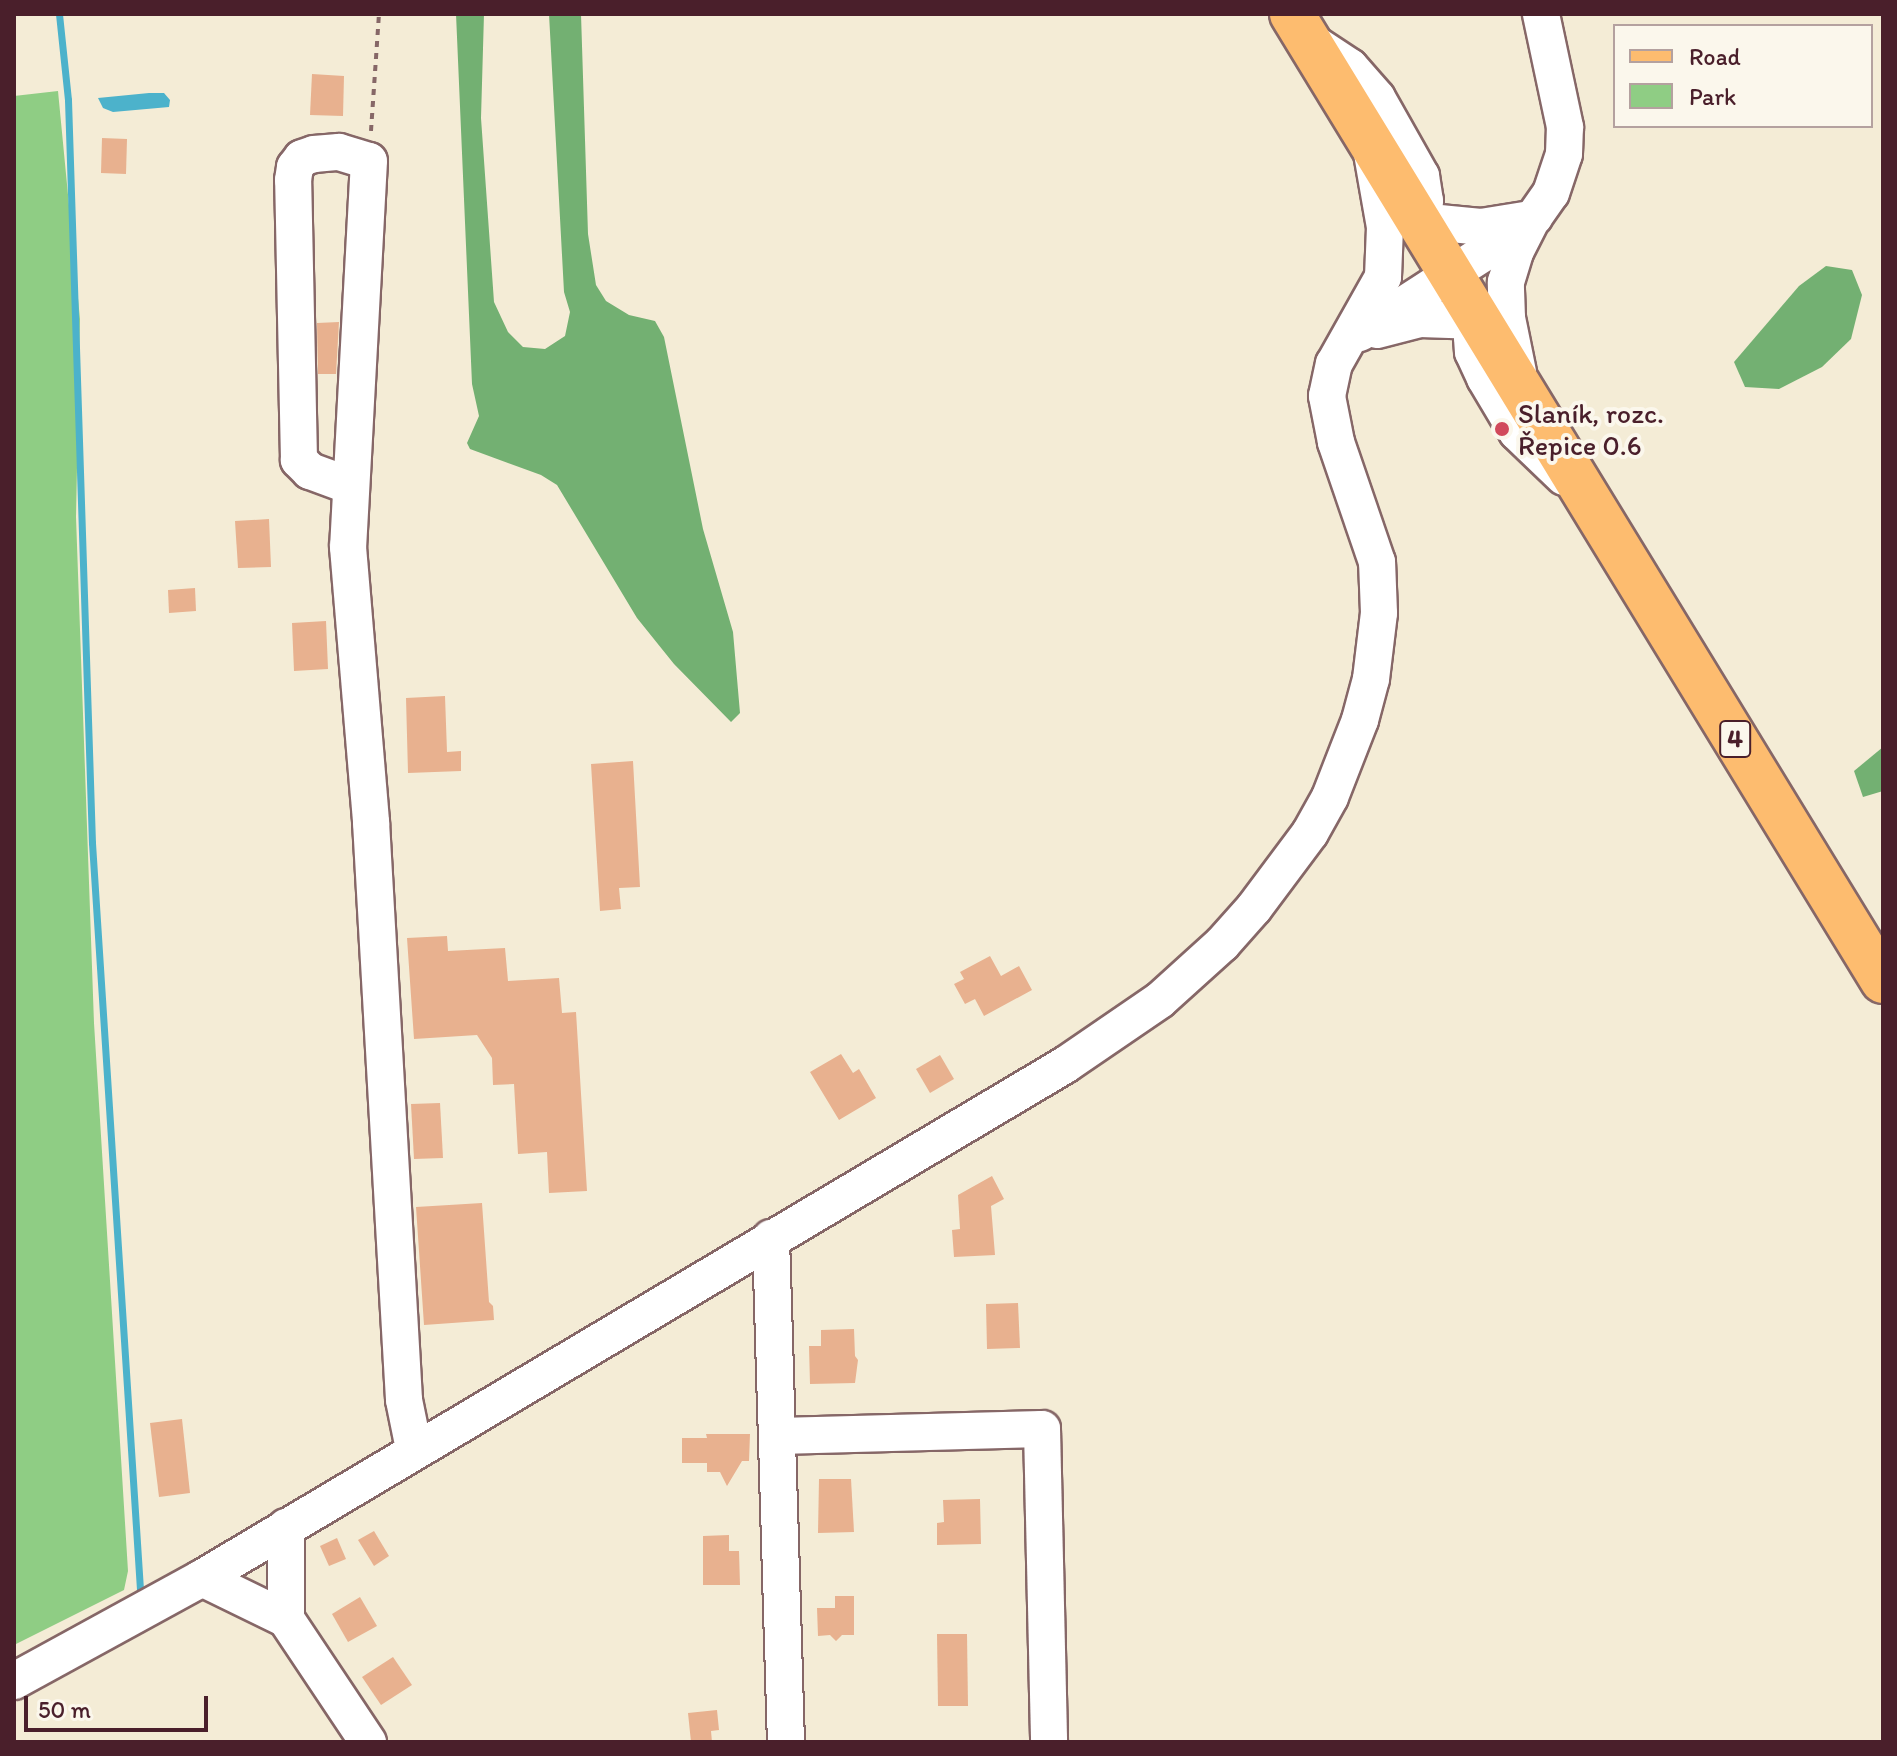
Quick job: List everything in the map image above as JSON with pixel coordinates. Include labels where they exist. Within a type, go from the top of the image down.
[{"type":"main road","name":"4","points":[[1300,26],[1883,981]]},
{"type":"street","points":[[1523,393],[1507,318],[1506,282],[1515,252],[1551,193],[1559,173],[1565,127],[1541,14]]},
{"type":"street","points":[[1300,26],[1343,61],[1377,98],[1421,176],[1425,201],[1419,221],[1481,227],[1534,217]]},
{"type":"street","points":[[14,1681],[202,1578],[414,1449],[1040,1081],[1160,1000],[1230,935],[1310,833],[1330,797],[1360,720],[1371,679],[1379,613],[1377,562],[1330,418],[1329,380],[1344,348],[1378,292],[1386,265],[1385,227],[1369,139]]},
{"type":"street","points":[[351,486],[310,471],[299,460],[293,180],[295,167],[302,158],[339,152],[369,161],[348,547],[371,822],[404,1400],[414,1449]]},
{"type":"street","points":[[1344,348],[1375,321],[1534,217]]},
{"type":"street","points":[[1344,348],[1405,321],[1479,321],[1472,338],[1476,362],[1517,432],[1587,498]]},
{"type":"street","points":[[771,1238],[786,1742]]},
{"type":"street","points":[[778,1436],[1042,1429],[1049,1742]]},
{"type":"street","points":[[286,1527],[286,1619]]},
{"type":"street","points":[[202,1578],[286,1619],[368,1742]]},
{"type":"path","points":[[369,161],[379,14]]},
{"type":"green space","points":[[456,14],[484,14],[481,118],[494,302],[508,332],[523,347],[545,349],[565,336],[570,312],[564,292],[549,14],[581,14],[588,234],[596,285],[606,301],[629,315],[655,321],[664,337],[703,529],[733,632],[740,713],[731,722],[674,664],[637,618],[557,485],[541,475],[470,449],[467,443],[479,416],[472,384]]},
{"type":"green space","points":[[58,91],[80,319],[76,517],[94,1023],[128,1571],[124,1590],[14,1645],[14,96]]},
{"type":"green space","points":[[1826,266],[1852,270],[1862,295],[1851,339],[1822,367],[1779,389],[1745,387],[1734,362],[1799,286]]},
{"type":"green space","points":[[1883,747],[1883,791],[1863,797],[1854,771]]},
{"type":"water","points":[[164,93],[170,100],[169,107],[113,112],[103,108],[98,98]]},
{"type":"building","points":[[312,74],[344,76],[343,116],[310,115]]},
{"type":"building","points":[[102,138],[127,139],[126,174],[101,173]]},
{"type":"building","points":[[339,322],[336,374],[318,374],[317,323]]},
{"type":"building","points":[[269,519],[271,567],[238,568],[235,521]]},
{"type":"building","points":[[195,588],[196,611],[169,613],[168,590]]},
{"type":"building","points":[[326,621],[328,669],[294,671],[292,623]]},
{"type":"building","points":[[445,696],[447,752],[461,751],[461,771],[408,773],[406,698]]},
{"type":"building","points":[[633,761],[640,887],[619,888],[621,909],[600,911],[591,764]]},
{"type":"building","points":[[447,936],[448,951],[505,948],[508,981],[559,978],[562,1013],[576,1012],[587,1191],[549,1193],[547,1152],[518,1154],[514,1084],[493,1085],[492,1058],[477,1035],[414,1039],[407,938]]},
{"type":"building","points":[[990,956],[1001,976],[1019,966],[1032,990],[984,1016],[975,999],[965,1004],[954,984],[964,979],[960,972]]},
{"type":"building","points":[[841,1054],[853,1073],[859,1069],[876,1098],[839,1120],[810,1072]]},
{"type":"building","points":[[940,1055],[954,1079],[930,1093],[916,1069]]},
{"type":"building","points":[[440,1103],[443,1158],[414,1159],[411,1104]]},
{"type":"building","points":[[992,1176],[1004,1199],[991,1206],[995,1255],[954,1257],[952,1230],[960,1229],[958,1195]]},
{"type":"building","points":[[482,1203],[489,1302],[493,1306],[494,1320],[424,1325],[416,1207]]},
{"type":"building","points":[[1018,1303],[1020,1348],[987,1349],[986,1304]]},
{"type":"building","points":[[854,1329],[855,1356],[858,1360],[855,1383],[810,1384],[809,1346],[821,1346],[821,1330]]},
{"type":"building","points":[[182,1419],[190,1493],[159,1497],[150,1423]]},
{"type":"building","points":[[706,1434],[750,1434],[749,1461],[742,1461],[727,1486],[720,1472],[707,1472],[707,1463],[682,1463],[682,1438],[707,1438]]},
{"type":"building","points":[[819,1479],[851,1479],[854,1532],[818,1533]]},
{"type":"building","points":[[980,1499],[981,1544],[937,1545],[937,1523],[944,1522],[943,1500]]},
{"type":"building","points":[[374,1531],[389,1556],[374,1566],[358,1540]]},
{"type":"building","points":[[729,1535],[729,1551],[739,1551],[740,1585],[703,1585],[703,1536]]},
{"type":"building","points":[[337,1538],[346,1559],[329,1566],[320,1546]]},
{"type":"building","points":[[835,1596],[854,1596],[854,1635],[842,1635],[836,1641],[830,1635],[818,1636],[817,1608],[835,1608]]},
{"type":"building","points":[[360,1597],[377,1626],[348,1642],[332,1614]]},
{"type":"building","points":[[937,1634],[967,1634],[968,1706],[938,1706]]},
{"type":"building","points":[[393,1657],[412,1685],[381,1705],[362,1677]]},
{"type":"building","points":[[717,1710],[719,1730],[711,1731],[712,1742],[691,1742],[688,1713]]},
{"type":"waterway","points":[[59,14],[68,100],[92,843],[140,1589]]},
{"type":"place","name":"Slaník, rozc. Řepice 0.6","points":[[1502,429]]}]
